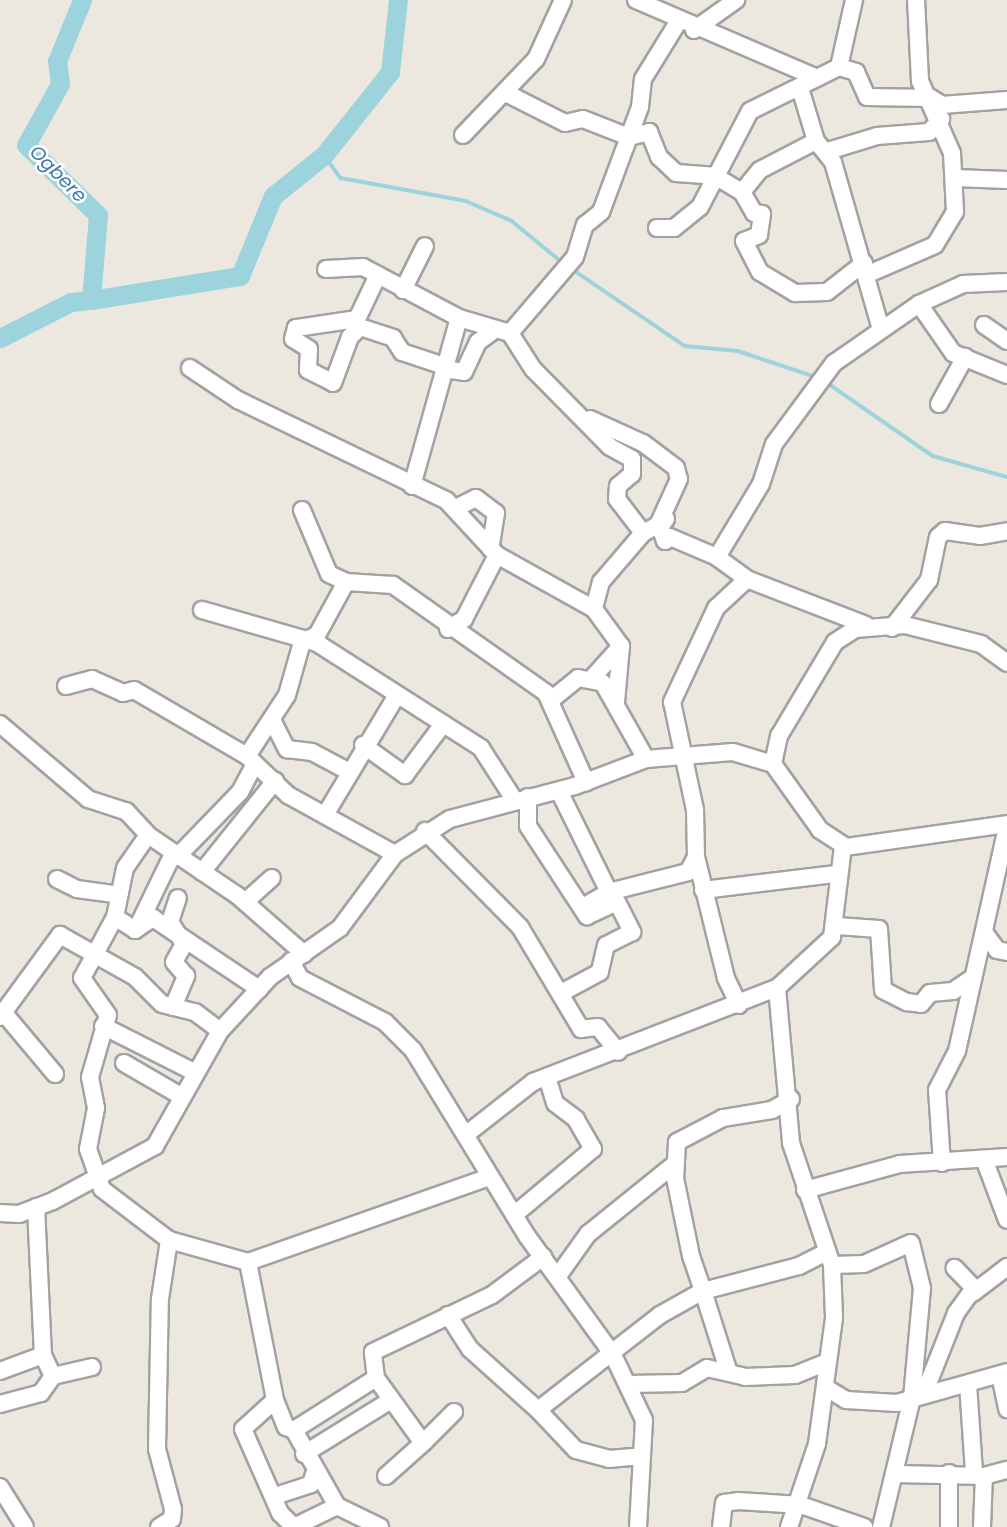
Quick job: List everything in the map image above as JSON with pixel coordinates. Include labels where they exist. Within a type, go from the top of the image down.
[{"type":"street","points":[[463,135],[536,59],[563,0]]},
{"type":"street","points":[[636,0],[694,30],[817,78]]},
{"type":"street","points":[[694,30],[736,0]]},
{"type":"street","points":[[839,67],[854,0]]},
{"type":"street","points":[[506,93],[565,123],[583,119],[629,137],[649,132],[659,157],[676,173],[715,176],[742,192],[754,213],[762,214],[759,235],[744,241],[760,272],[795,293],[827,292],[865,269],[934,245],[955,212],[955,178],[942,120],[920,81],[916,0]]},
{"type":"street","points":[[510,333],[575,257],[584,225],[607,199],[629,137],[643,79],[678,22]]},
{"type":"street","points":[[657,228],[687,220],[709,194],[715,176],[750,111],[839,67],[856,72],[867,97],[930,98],[957,104],[1007,100]]},
{"type":"street","points":[[800,88],[865,269],[880,326]]},
{"type":"street","points":[[742,192],[760,170],[822,146],[877,136],[929,132],[957,104]]},
{"type":"street","points":[[955,178],[1007,180]]},
{"type":"street","points":[[403,289],[425,246]]},
{"type":"street","points":[[326,270],[352,266],[378,275],[459,318],[492,332],[510,333]]},
{"type":"street","points":[[378,275],[357,319],[296,328],[293,340],[310,349],[308,370],[333,383],[350,337],[360,327],[393,338],[402,352],[444,368],[464,372],[478,342],[492,332]]},
{"type":"street","points":[[717,557],[788,424],[834,363],[880,326],[919,304],[963,284],[1007,282]]},
{"type":"street","points":[[919,304],[945,344],[965,358],[1007,375]]},
{"type":"street","points":[[412,486],[459,318]]},
{"type":"street","points":[[984,325],[1007,341]]},
{"type":"street","points":[[510,333],[525,360],[580,417],[632,458],[632,474],[618,486],[617,499],[643,533]]},
{"type":"street","points":[[939,404],[954,371],[965,358]]},
{"type":"street","points":[[190,368],[238,400],[456,508],[494,552],[594,609],[621,646],[616,702]]},
{"type":"street","points":[[954,371],[991,369]]},
{"type":"street","points":[[580,417],[643,443],[676,468],[679,479],[660,527],[665,541],[670,537],[717,557],[747,579],[866,625],[964,639],[1007,663]]},
{"type":"street","points":[[447,629],[464,620],[494,552],[496,513],[476,498],[456,508]]},
{"type":"street","points":[[594,609],[601,582],[643,533],[658,526],[669,506]]},
{"type":"street","points":[[302,510],[329,574],[346,582],[393,585],[447,629],[524,675],[551,700],[586,782]]},
{"type":"street","points":[[892,628],[929,580],[938,537],[945,531],[980,536],[1007,531]]},
{"type":"street","points":[[739,1005],[703,890],[696,857],[675,687],[716,608],[747,579]]},
{"type":"street","points":[[202,872],[261,768],[272,720],[312,640],[346,582]]},
{"type":"street","points":[[202,610],[312,640],[396,697],[481,748],[521,799],[528,826],[587,916],[617,902],[632,932],[606,945],[600,972],[561,993]]},
{"type":"street","points":[[773,764],[779,736],[835,642],[866,625]]},
{"type":"street","points":[[551,700],[578,678],[593,677],[621,646]]},
{"type":"street","points":[[593,677],[616,702],[646,759]]},
{"type":"street","points":[[66,686],[92,679],[122,692],[134,690],[261,768],[325,815],[395,854]]},
{"type":"street","points":[[325,815],[347,771],[396,697]]},
{"type":"street","points":[[272,720],[288,749]]},
{"type":"street","points":[[0,724],[89,799],[126,811],[148,835],[175,856],[245,902],[297,958],[300,978],[401,1036],[468,1133],[490,1178],[514,1215],[613,1355],[629,1384],[644,1420],[638,1527]]},
{"type":"street","points":[[363,745],[405,775],[443,724]]},
{"type":"street","points":[[135,930],[175,856],[261,768],[288,749],[312,752],[347,771]]},
{"type":"street","points":[[0,1213],[36,1207],[155,1146],[192,1072],[220,1031],[259,989],[340,928],[395,854],[425,831],[521,799],[559,791],[646,759],[684,754],[733,752],[773,764],[820,830],[843,846],[1007,825],[957,1051],[937,1090],[942,1163]]},
{"type":"street","points":[[559,791],[609,892]]},
{"type":"street","points":[[425,831],[520,927],[561,993],[559,1001],[581,1029],[598,1027],[618,1052]]},
{"type":"street","points":[[148,835],[132,853],[114,917],[93,950],[82,978],[106,1006],[90,1077],[96,1108],[89,1149],[102,1189],[169,1240],[254,1265],[490,1178]]},
{"type":"street","points":[[468,1133],[494,1107],[547,1077],[618,1052],[777,988],[837,926],[836,874],[843,846]]},
{"type":"street","points":[[583,907],[609,892],[688,872],[696,857]]},
{"type":"street","points":[[703,890],[836,874]]},
{"type":"street","points":[[245,902],[272,878]]},
{"type":"street","points":[[57,879],[77,889],[120,895]]},
{"type":"street","points":[[173,1007],[186,976],[174,962],[184,944],[174,930],[170,913],[178,898]]},
{"type":"street","points":[[114,917],[135,930]]},
{"type":"street","points":[[135,930],[153,918],[259,989]]},
{"type":"street","points":[[837,926],[879,929],[883,990],[907,1002],[921,1003],[930,993],[953,991],[972,978]]},
{"type":"street","points":[[984,932],[997,950],[1007,952]]},
{"type":"street","points":[[55,1074],[1,1014],[60,935],[93,950],[173,1007],[195,1012],[220,1031]]},
{"type":"street","points":[[777,988],[791,1099],[791,1143],[829,1259],[828,1389],[801,1505],[789,1527]]},
{"type":"street","points":[[103,1026],[192,1072]]},
{"type":"street","points":[[124,1063],[179,1095]]},
{"type":"street","points":[[514,1215],[593,1149],[576,1119],[555,1103],[547,1077]]},
{"type":"street","points":[[728,1370],[691,1256],[676,1163],[683,1134],[791,1099]]},
{"type":"street","points":[[805,1190],[900,1164],[1007,1157]]},
{"type":"street","points":[[984,1158],[1007,1220]]},
{"type":"street","points":[[558,1276],[588,1234],[676,1163]]},
{"type":"street","points":[[36,1207],[43,1354],[53,1376]]},
{"type":"street","points":[[169,1240],[160,1299],[156,1449],[169,1524]]},
{"type":"street","points":[[538,1410],[613,1355],[660,1315],[704,1291],[829,1259],[864,1264],[911,1243],[922,1288],[918,1396]]},
{"type":"street","points":[[423,1443],[376,1378],[370,1358],[379,1347],[492,1295],[543,1256]]},
{"type":"street","points":[[254,1265],[275,1400],[296,1428],[314,1474],[337,1506],[380,1527]]},
{"type":"street","points":[[881,1527],[918,1396],[956,1313],[973,1293],[1007,1267]]},
{"type":"street","points":[[954,1268],[958,1276],[968,1276],[973,1293]]},
{"type":"street","points":[[448,1315],[470,1349],[538,1410],[576,1450],[609,1459],[642,1455]]},
{"type":"street","points":[[0,1371],[43,1354]]},
{"type":"street","points":[[629,1384],[682,1383],[708,1368],[728,1370],[745,1377],[795,1375],[827,1362]]},
{"type":"street","points":[[0,1404],[41,1393],[53,1376],[92,1367]]},
{"type":"street","points":[[828,1389],[846,1400],[918,1396],[1004,1373],[1007,1409]]},
{"type":"street","points":[[296,1428],[376,1378]]},
{"type":"street","points":[[968,1384],[979,1474],[982,1527]]},
{"type":"street","points":[[275,1400],[243,1429],[275,1496],[280,1513],[294,1527],[337,1506]]},
{"type":"street","points":[[304,1454],[391,1401]]},
{"type":"street","points":[[386,1476],[454,1412]]},
{"type":"street","points":[[896,1474],[979,1474],[1007,1470]]},
{"type":"street","points":[[949,1473],[949,1527]]},
{"type":"street","points":[[275,1496],[311,1484],[314,1474]]},
{"type":"street","points":[[3,1497],[25,1527]]},
{"type":"street","points":[[721,1527],[724,1503],[801,1505],[864,1527]]},
{"type":"waterway","name":"Ogbere","points":[[0,338],[71,302],[91,300],[98,215],[26,145],[60,84],[57,61],[82,0]]},
{"type":"waterway","points":[[91,300],[240,276],[273,196],[324,155],[390,72],[398,0]]},
{"type":"waterway","points":[[324,155],[341,178],[466,201],[512,221],[563,263]]},
{"type":"waterway","points":[[572,269],[685,346],[738,351],[816,377]]},
{"type":"waterway","points":[[826,382],[933,456],[1007,477]]}]
